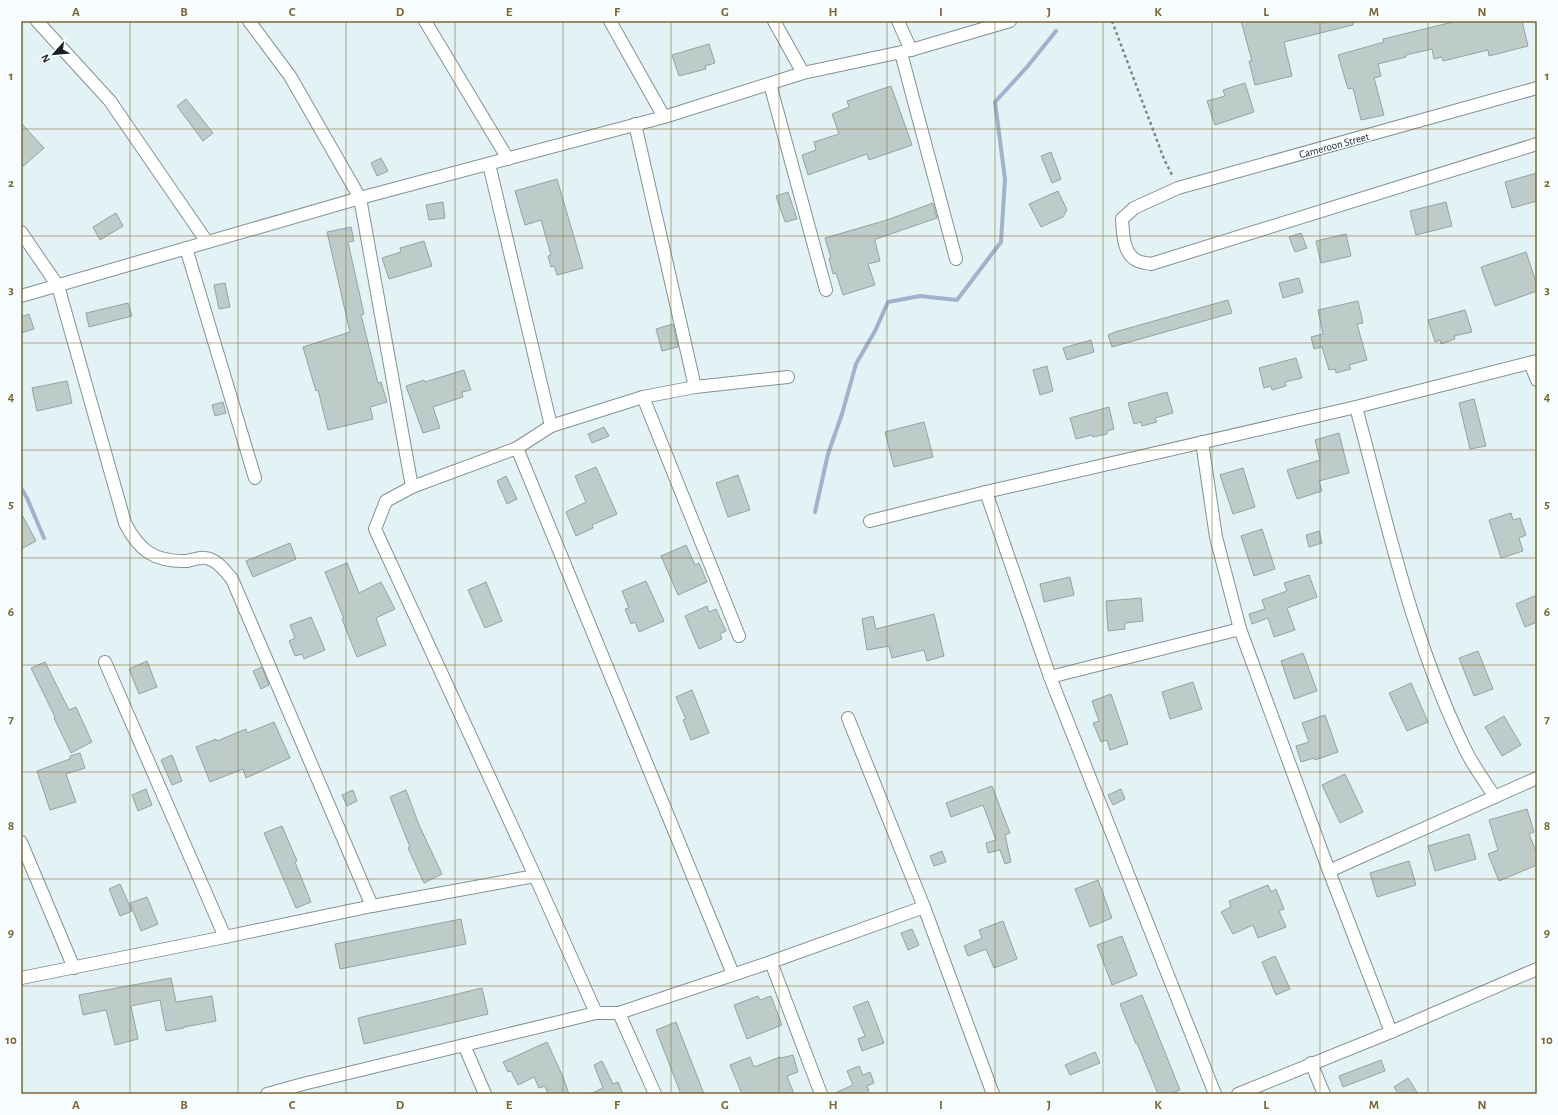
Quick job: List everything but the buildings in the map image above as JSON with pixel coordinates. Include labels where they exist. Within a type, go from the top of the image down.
[{"type":"street","points":[[37,21],[110,100],[207,242]]},
{"type":"street","points":[[249,21],[290,76],[360,198],[412,488]]},
{"type":"street","points":[[426,21],[508,159]]},
{"type":"street","points":[[610,21],[664,117]]},
{"type":"street","points":[[774,21],[803,73]]},
{"type":"street","points":[[898,21],[956,259]]},
{"type":"street","points":[[21,296],[360,198],[664,117],[803,73],[906,52],[1010,21]]},
{"type":"street","points":[[770,84],[826,290]]},
{"type":"street","name":"Cameroon Street","points":[[1537,88],[1178,188],[1134,208],[1122,219],[1123,236],[1128,251],[1137,261],[1151,264],[1537,144]]},
{"type":"street","points":[[635,124],[695,387]]},
{"type":"street","points":[[489,164],[551,426]]},
{"type":"street","points":[[21,232],[58,286],[125,523],[132,536],[143,549],[160,558],[176,561],[206,558],[217,563],[232,579],[372,906]]},
{"type":"street","points":[[186,248],[255,478]]},
{"type":"street","points":[[870,521],[986,492],[1356,407],[1534,362],[1537,380]]},
{"type":"street","points":[[596,1013],[535,876],[375,529],[386,502],[412,488],[517,448],[551,426],[643,397],[695,387],[788,377]]},
{"type":"street","points":[[643,397],[738,636]]},
{"type":"street","points":[[1356,407],[1408,600],[1443,701],[1466,752],[1495,797]]},
{"type":"street","points":[[1202,442],[1216,537],[1240,629],[1329,871],[1391,1032]]},
{"type":"street","points":[[517,448],[733,974]]},
{"type":"street","points":[[986,492],[1050,677],[1215,1094]]},
{"type":"street","points":[[1050,677],[1240,629]]},
{"type":"street","points":[[105,662],[225,937]]},
{"type":"street","points":[[848,718],[924,908],[993,1094]]},
{"type":"street","points":[[1329,871],[1537,778]]},
{"type":"street","points":[[21,842],[74,968]]},
{"type":"street","points":[[21,978],[372,906],[535,876]]},
{"type":"street","points":[[267,1094],[305,1089],[464,1045],[596,1013],[619,1013],[771,962],[924,908]]},
{"type":"street","points":[[771,962],[821,1094]]},
{"type":"street","points":[[1238,1094],[1311,1063],[1391,1032],[1537,969]]},
{"type":"street","points":[[619,1013],[655,1094]]},
{"type":"street","points":[[464,1045],[485,1094]]},
{"type":"street","points":[[1311,1063],[1324,1094]]},
{"type":"path","points":[[1112,21],[1164,159],[1178,188]]},
{"type":"waterway","points":[[815,512],[828,454],[842,414],[856,364],[875,331],[888,302],[920,296],[957,300],[1001,242],[1005,179],[995,102],[1027,67],[1056,31]]},
{"type":"waterway","points":[[21,488],[27,498],[44,538]]}]
